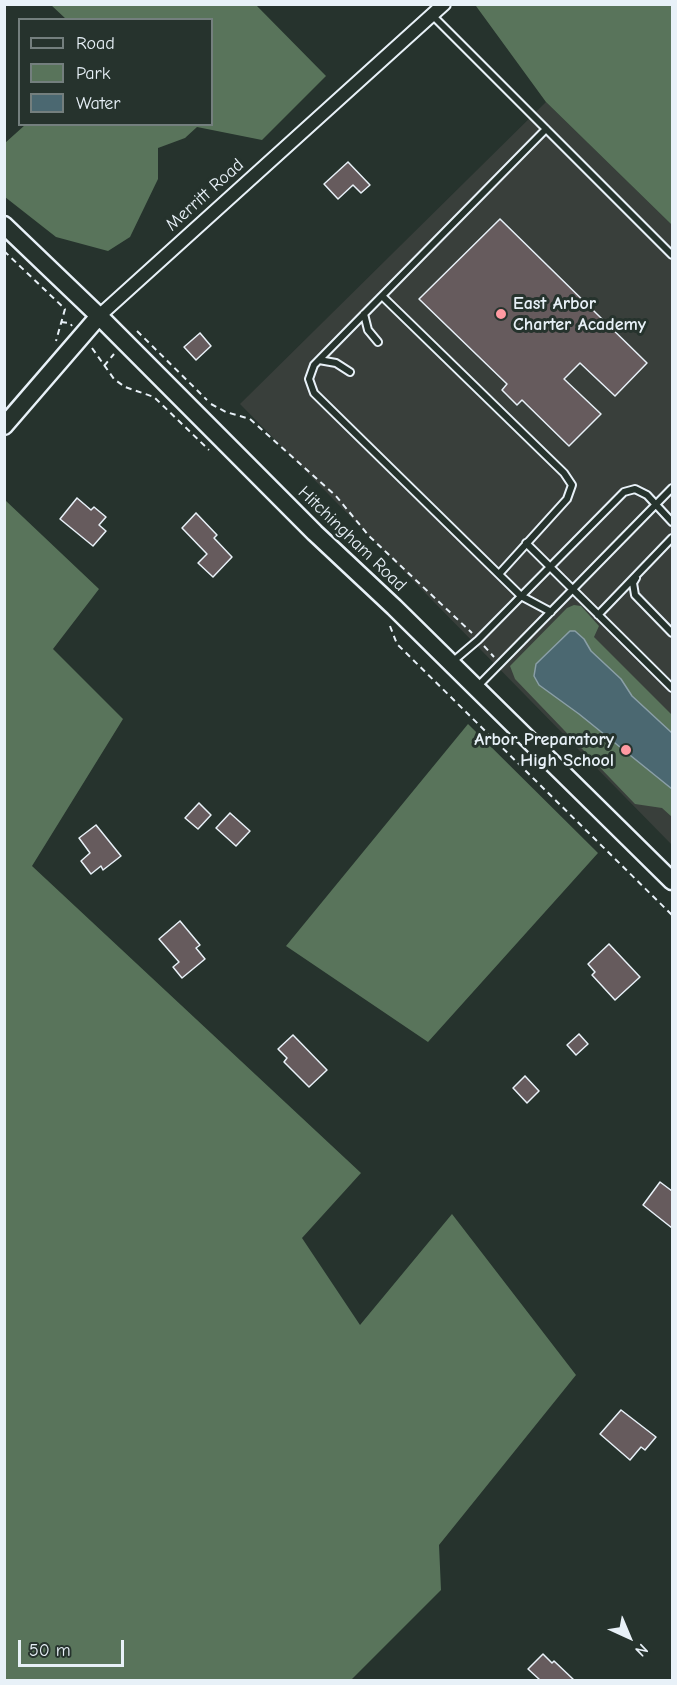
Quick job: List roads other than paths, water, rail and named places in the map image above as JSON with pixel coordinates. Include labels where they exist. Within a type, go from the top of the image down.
[{"type":"street","name":"Merritt Road","points":[[4,426],[99,316],[444,4]]},
{"type":"street","name":"Hitchingham Road","points":[[4,225],[99,316],[124,344],[315,533],[394,607],[672,881]]},
{"type":"lane","points":[[432,15],[672,255]]},
{"type":"lane","points":[[546,129],[314,365],[309,379],[314,393],[521,596],[550,612]]},
{"type":"lane","points":[[382,296],[564,472],[572,485],[567,499],[554,515],[499,574]]},
{"type":"lane","points":[[364,314],[368,330],[378,342]]},
{"type":"lane","points":[[319,360],[336,363],[350,372]]},
{"type":"lane","points":[[475,688],[672,488]]},
{"type":"lane","points":[[451,663],[478,640],[624,492],[635,489],[647,495],[672,522]]},
{"type":"lane","points":[[598,615],[672,538]]},
{"type":"lane","points":[[526,543],[672,688]]},
{"type":"lane","points":[[639,572],[633,583],[635,595],[672,633]]},
{"type":"water","points":[[570,631],[575,631],[584,639],[591,651],[621,679],[632,696],[672,733],[672,789],[539,685],[534,676],[536,664]]},
{"type":"place","name":"East Arbor Charter Academy","points":[[501,314]]},
{"type":"place","name":"Arbor Preparatory High School","points":[[626,750]]}]
